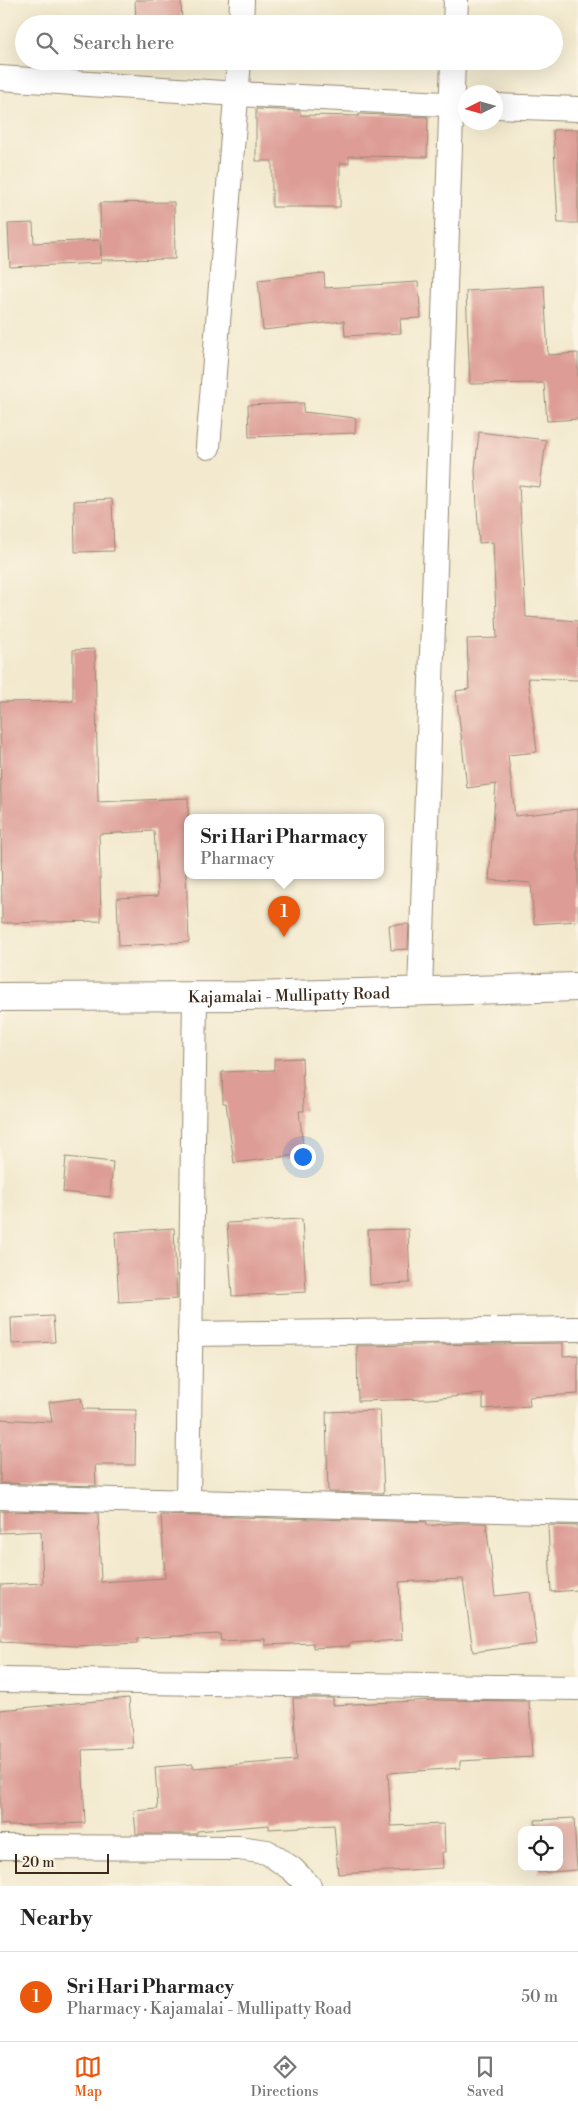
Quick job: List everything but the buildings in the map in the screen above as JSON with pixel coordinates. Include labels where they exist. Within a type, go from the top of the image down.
[{"type":"main road","name":"Kajamalai - Mullipatty Road","points":[[0,997],[195,996],[578,987]]},
{"type":"street","points":[[241,15],[242,0]]},
{"type":"street","points":[[455,15],[456,0]]},
{"type":"street","points":[[208,447],[238,70]]},
{"type":"street","points":[[420,991],[458,105],[454,70]]},
{"type":"street","points":[[0,78],[237,94],[458,105]]},
{"type":"street","points":[[503,106],[578,108]]},
{"type":"street","points":[[188,1502],[195,996]]},
{"type":"street","points":[[190,1334],[578,1329]]},
{"type":"street","points":[[0,1497],[578,1512]]},
{"type":"street","points":[[0,1680],[578,1688]]},
{"type":"street","points":[[0,1847],[239,1848],[267,1852],[292,1869],[309,1886]]},
{"type":"place","name":"Sri Hari Pharmacy","points":[[284,937]]}]
